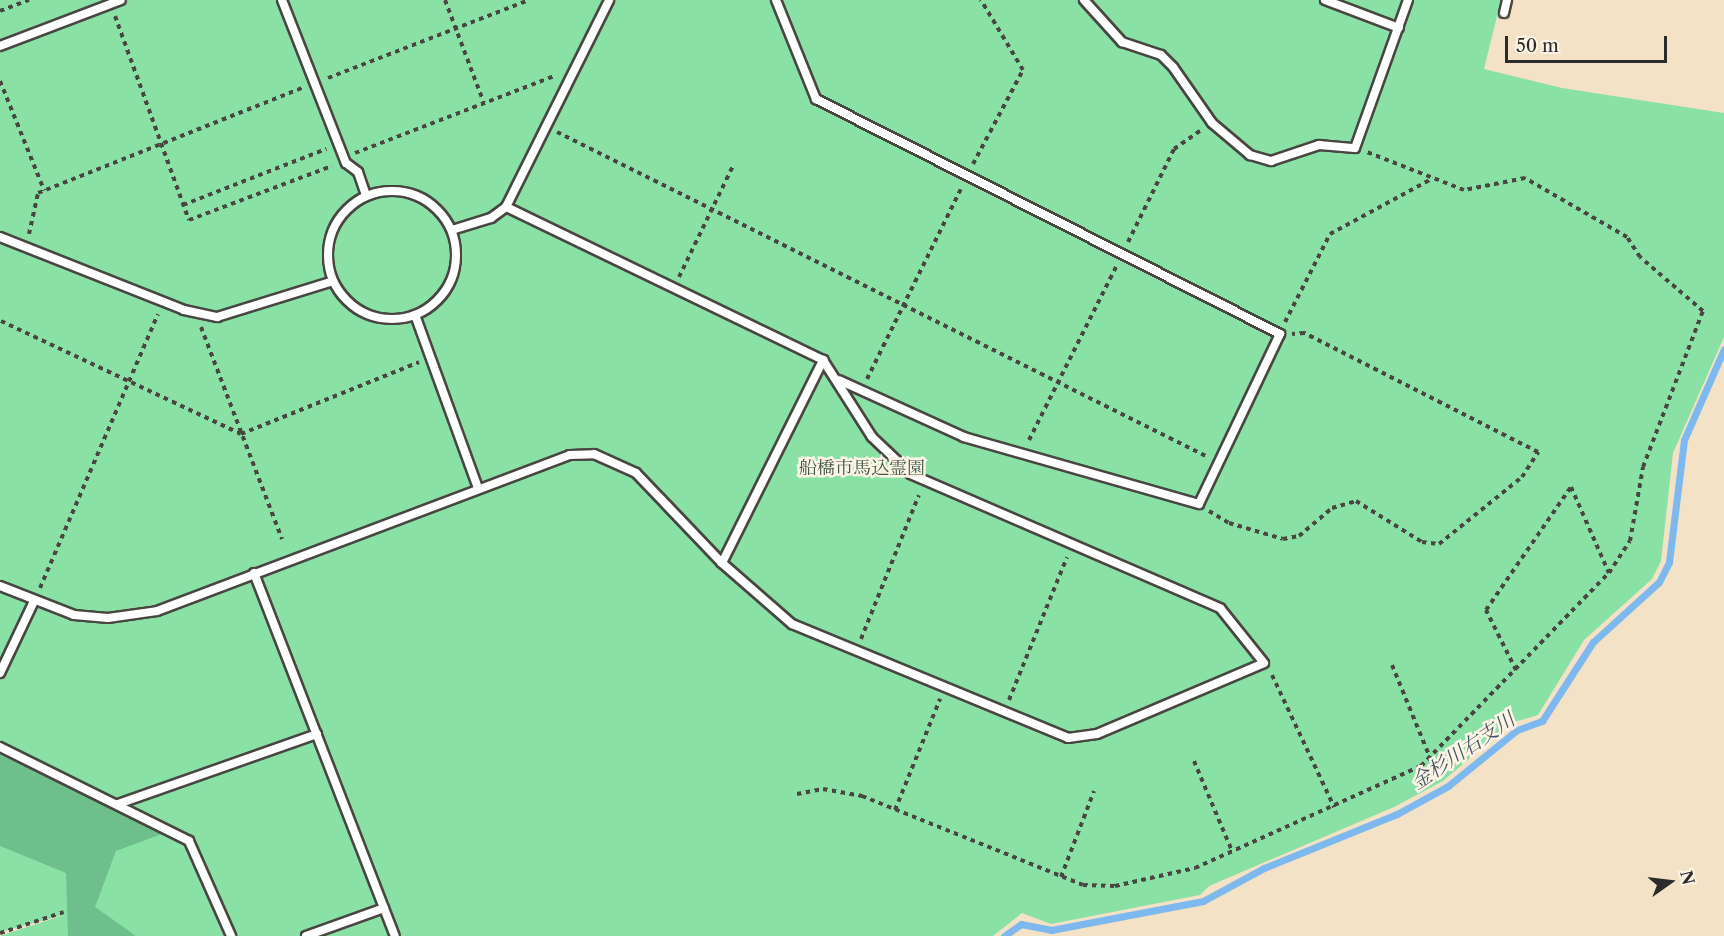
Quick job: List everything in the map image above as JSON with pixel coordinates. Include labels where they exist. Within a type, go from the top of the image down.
[{"type":"lane","points":[[0,46],[121,0]]},
{"type":"lane","points":[[282,0],[344,159],[358,171],[366,195]]},
{"type":"lane","points":[[452,230],[491,218],[506,207],[609,0]]},
{"type":"lane","points":[[776,0],[816,99],[1280,334],[1199,504],[964,437],[839,380]]},
{"type":"lane","points":[[1084,0],[1122,42],[1167,61],[1212,123],[1259,159],[1271,160],[1319,145],[1355,148],[1400,28],[1408,0]]},
{"type":"lane","points":[[1325,0],[1400,28]]},
{"type":"lane","points":[[1504,13],[1507,0]]},
{"type":"lane","points":[[391,190],[416,195],[438,209],[452,230],[456,255],[451,280],[437,302],[415,315],[396,320],[358,310],[333,281],[327,261],[336,222],[366,195],[391,190]]},
{"type":"lane","points":[[0,586],[34,602],[74,615],[133,616],[255,573],[570,455],[594,454],[636,473],[722,563],[792,624],[855,653],[944,689],[1080,738],[1264,663],[1220,608],[911,474],[872,437],[839,380],[823,360],[506,207]]},
{"type":"lane","points":[[0,237],[163,302],[195,313],[217,316],[249,311],[333,281]]},
{"type":"lane","points":[[415,315],[478,488]]},
{"type":"lane","points":[[722,563],[823,360]]},
{"type":"lane","points":[[255,573],[395,936]]},
{"type":"lane","points":[[0,674],[34,602]]},
{"type":"lane","points":[[118,804],[317,734]]},
{"type":"lane","points":[[0,747],[189,841],[231,936]]},
{"type":"lane","points":[[306,936],[384,908]]},
{"type":"path","points":[[0,11],[29,0]]},
{"type":"path","points":[[446,0],[484,103]]},
{"type":"path","points":[[26,248],[38,193],[44,190],[528,0]]},
{"type":"path","points":[[862,390],[967,175],[1023,70],[981,0]]},
{"type":"path","points":[[110,4],[189,220],[575,68]]},
{"type":"path","points":[[0,81],[44,190]]},
{"type":"path","points":[[1023,454],[1174,149],[1212,123]]},
{"type":"path","points":[[546,126],[1218,463]]},
{"type":"path","points":[[183,205],[338,144]]},
{"type":"path","points":[[797,794],[843,791],[1083,885],[1115,886],[1195,868],[1334,807],[1431,760],[1609,573],[1630,541],[1643,467],[1703,311],[1640,257],[1627,237],[1526,178],[1476,190],[1433,178],[1355,148]]},
{"type":"path","points":[[674,288],[733,166]]},
{"type":"path","points":[[1199,504],[1229,523],[1283,539],[1299,536],[1332,508],[1356,501],[1422,542],[1439,544],[1522,477],[1538,452],[1304,333],[1280,334],[1330,234],[1433,178]]},
{"type":"path","points":[[34,602],[163,302]]},
{"type":"path","points":[[195,313],[282,539]]},
{"type":"path","points":[[1,321],[241,434],[430,357]]},
{"type":"path","points":[[1516,670],[1486,610],[1571,487],[1609,573]]},
{"type":"path","points":[[855,653],[919,495]]},
{"type":"path","points":[[1004,712],[1067,556]]},
{"type":"path","points":[[1264,663],[1280,685],[1334,807]]},
{"type":"path","points":[[1392,665],[1431,760]]},
{"type":"path","points":[[895,810],[944,689]]},
{"type":"path","points":[[1194,761],[1232,851]]},
{"type":"path","points":[[1061,877],[1094,791]]},
{"type":"path","points":[[0,933],[64,912]]},
{"type":"green space","name":"船橋市馬込霊園","points":[[0,0],[1501,0],[1484,69],[1562,88],[1724,113],[1724,337],[1673,453],[1661,561],[1652,579],[1584,640],[1538,715],[1511,723],[1443,781],[1394,807],[1209,886],[1200,895],[1051,924],[1022,913],[993,936],[0,936],[67,914],[0,932]]},
{"type":"green space","points":[[0,755],[167,832],[116,851],[95,907],[136,936],[68,936],[66,873],[0,846]]},
{"type":"waterway","name":"金杉川右支川","points":[[1004,936],[1021,924],[1051,930],[1203,901],[1264,868],[1397,814],[1448,786],[1517,730],[1542,721],[1593,642],[1659,582],[1669,562],[1684,440],[1724,349]]}]
